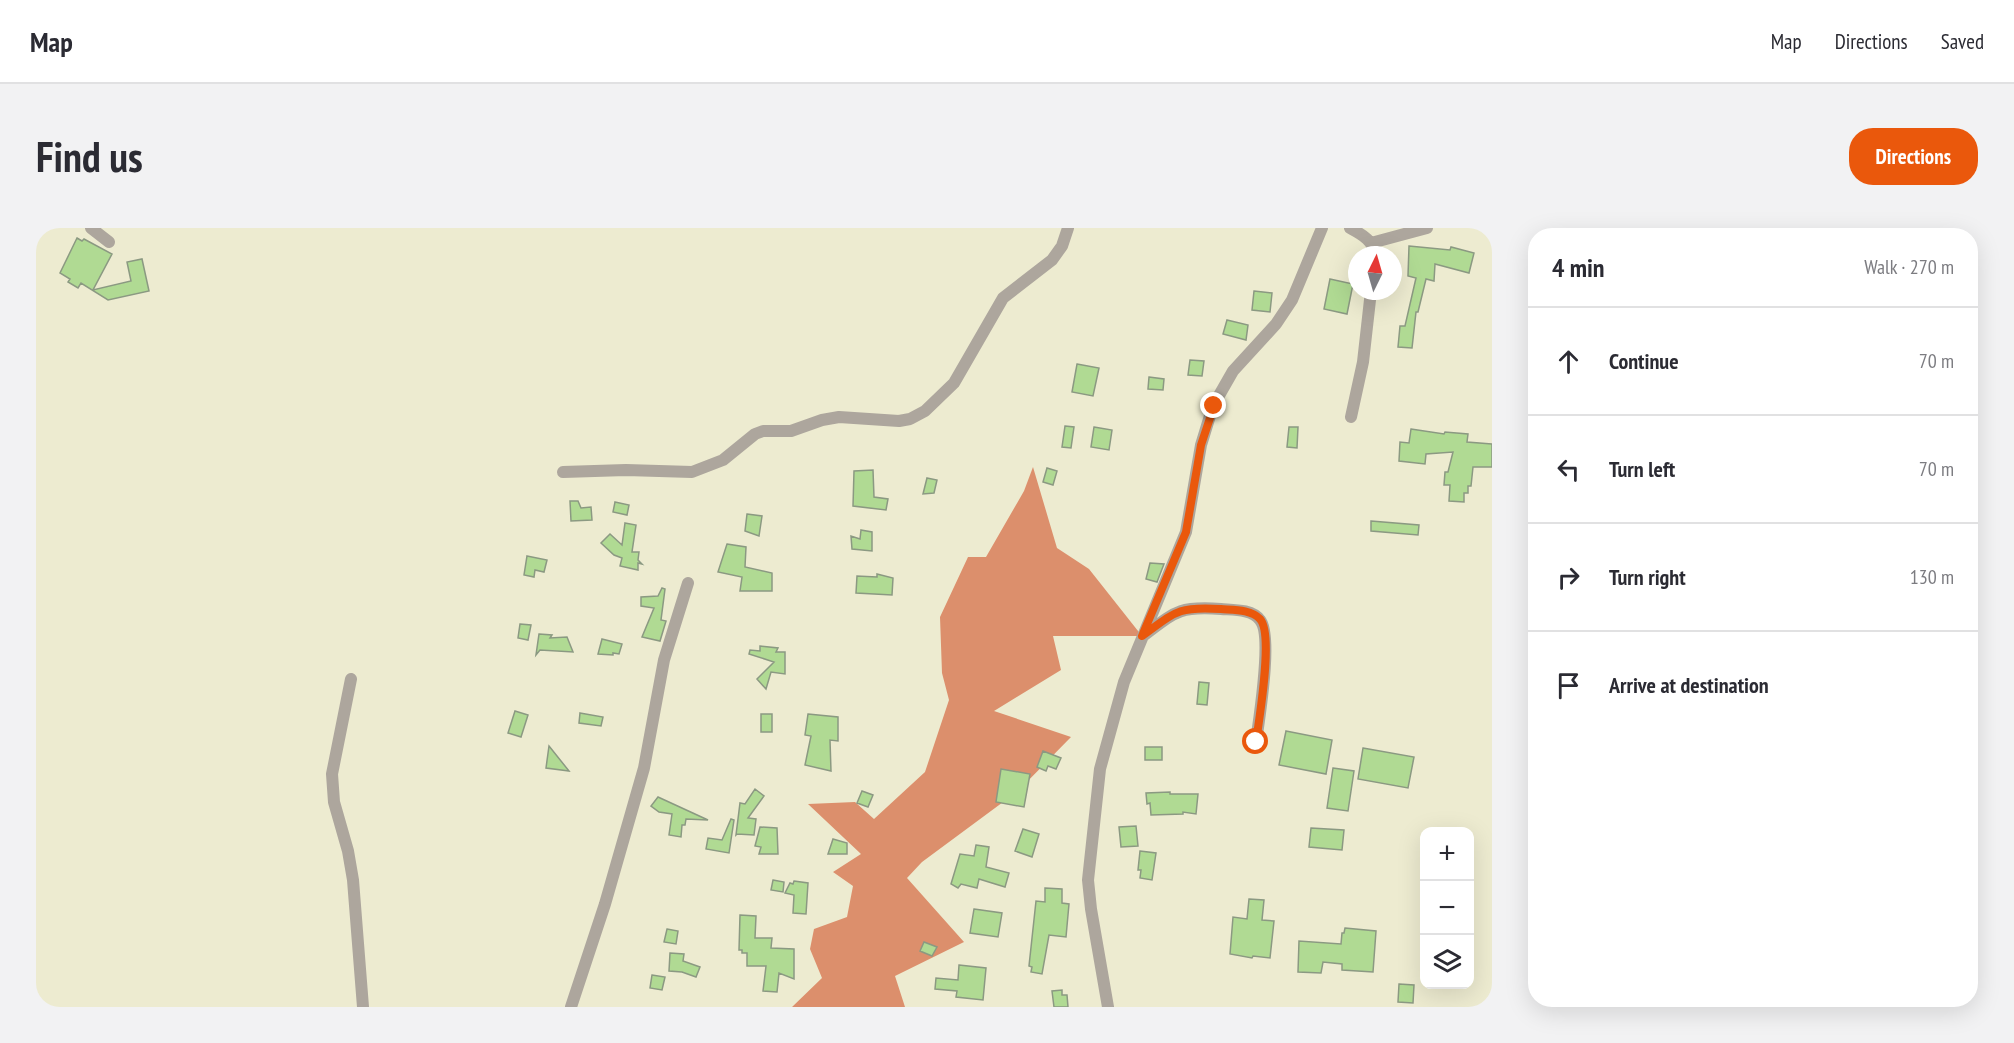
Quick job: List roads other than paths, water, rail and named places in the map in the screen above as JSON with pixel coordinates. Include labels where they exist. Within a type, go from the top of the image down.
[{"type":"street","points":[[91,228],[109,243]]},
{"type":"street","points":[[562,472],[626,470],[692,472],[723,460],[754,434],[763,431],[791,431],[822,420],[840,417],[899,421],[910,419],[925,411],[954,382],[1004,298],[1052,260],[1062,246],[1068,228]]},
{"type":"street","points":[[1108,1007],[1088,880],[1100,769],[1124,682],[1186,532],[1201,445],[1214,406],[1233,371],[1276,324],[1292,300],[1322,228]]},
{"type":"street","points":[[1350,228],[1370,246]]},
{"type":"street","points":[[1381,246],[1427,228]]},
{"type":"street","points":[[1351,417],[1363,362],[1370,300]]},
{"type":"street","points":[[571,1007],[605,904],[641,780],[664,660],[688,583]]},
{"type":"street","points":[[1142,636],[1171,615],[1192,607],[1243,611],[1255,615],[1262,621],[1265,631],[1266,657],[1256,742]]},
{"type":"street","points":[[351,679],[332,774],[334,802],[354,880],[363,1007]]}]
